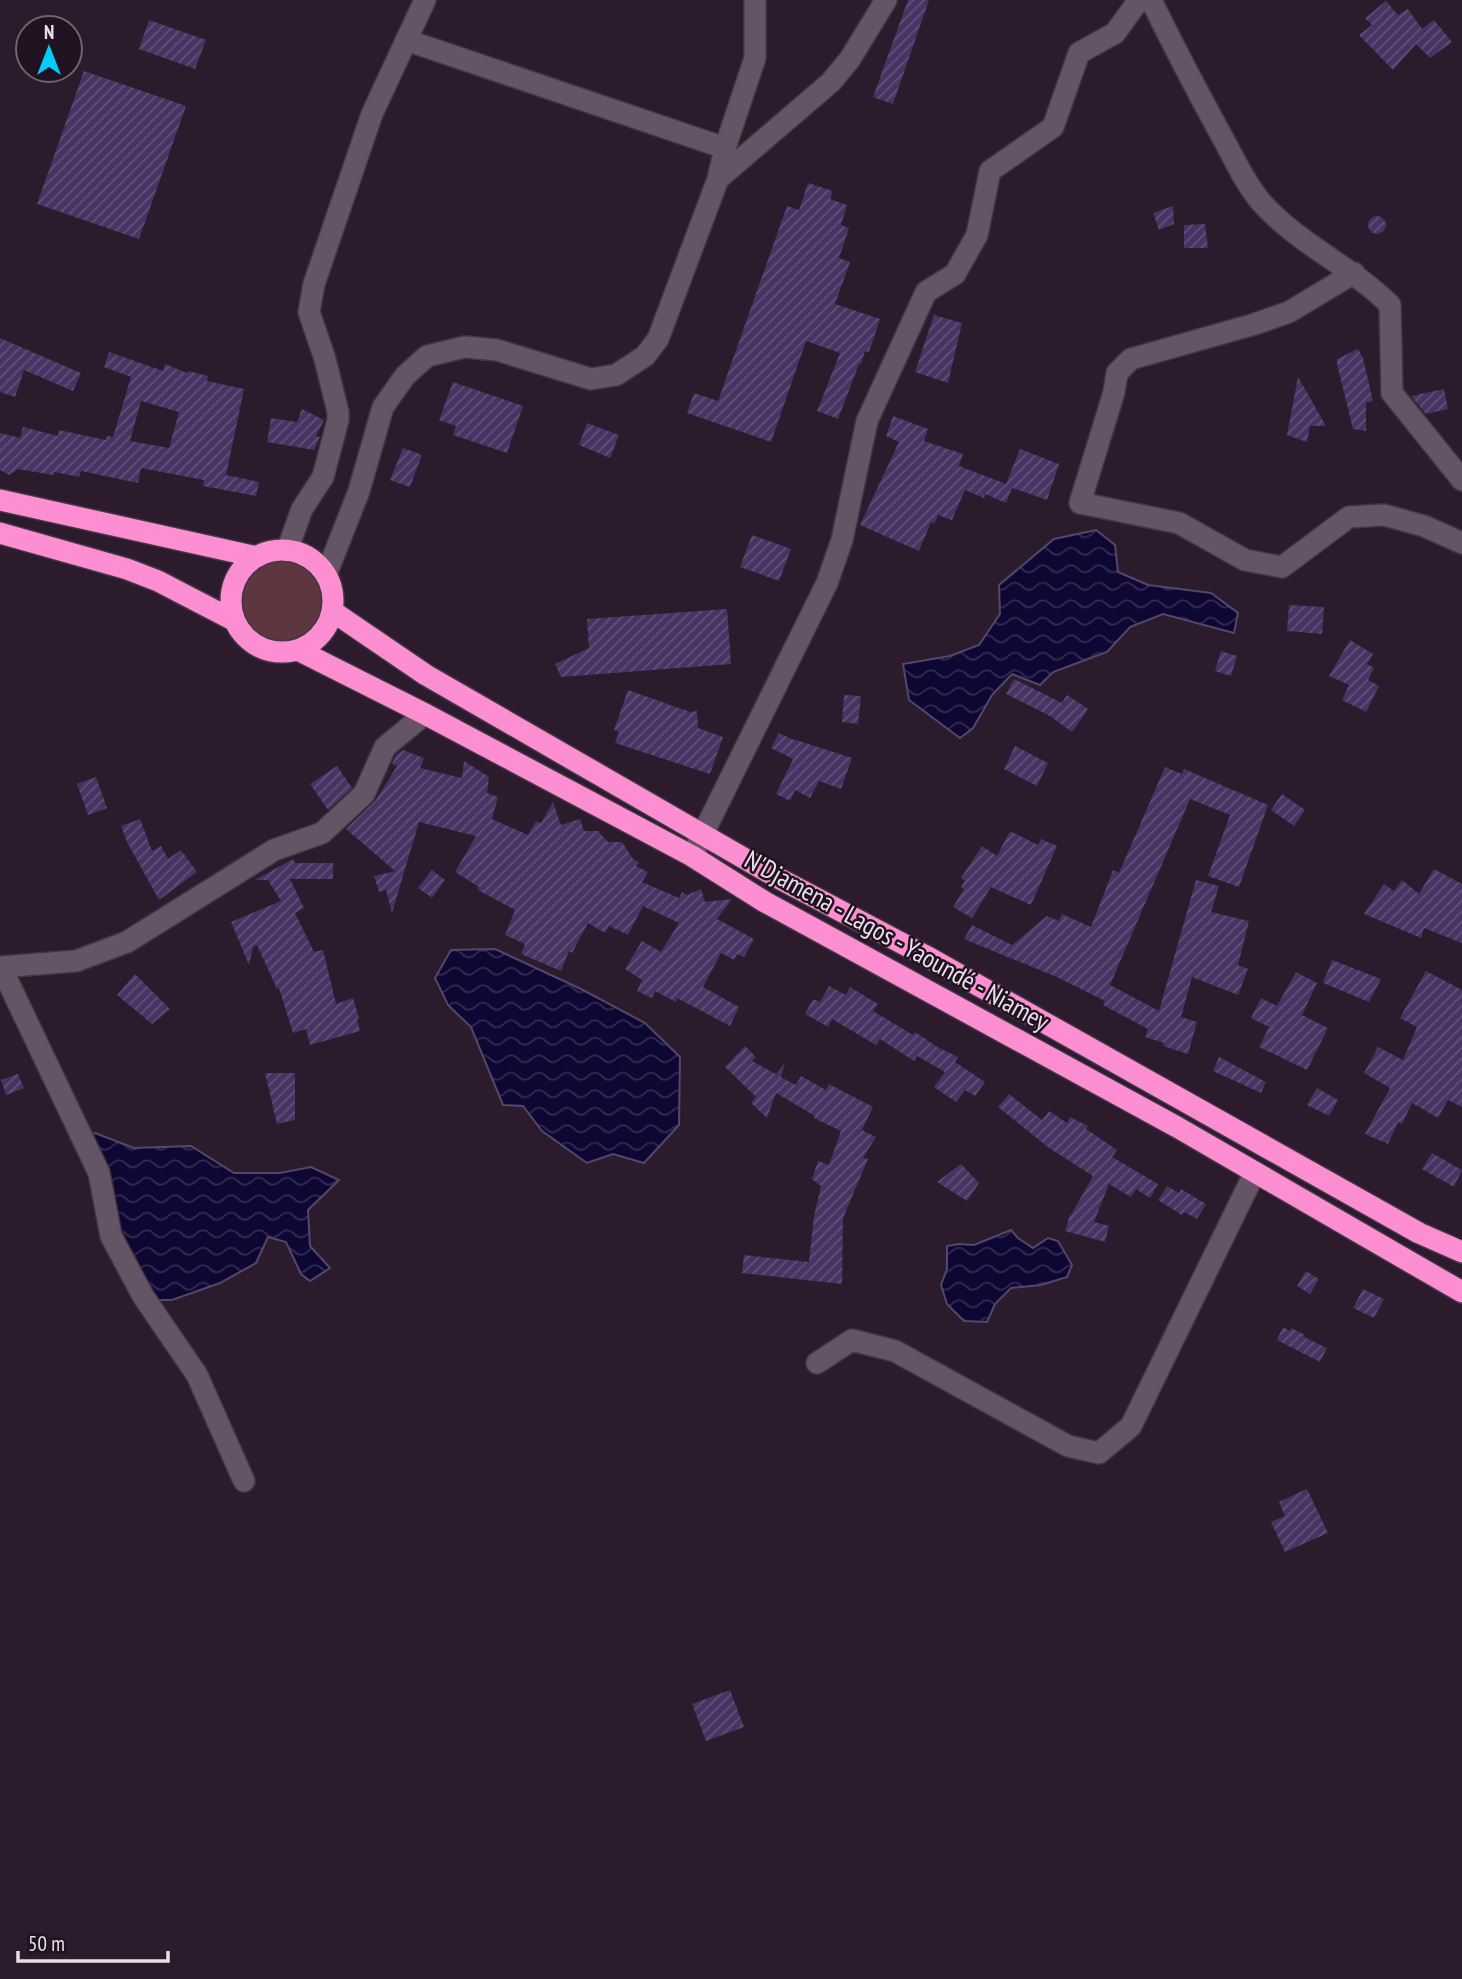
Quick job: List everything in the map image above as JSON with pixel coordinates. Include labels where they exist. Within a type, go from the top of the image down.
[{"type":"highway","points":[[0,500],[257,557]]},
{"type":"highway","points":[[0,533],[127,569],[158,581],[235,621]]},
{"type":"highway","points":[[287,551],[316,563],[326,575],[331,586],[332,611],[320,635],[310,644],[298,650],[283,652],[261,647],[243,634],[231,607],[232,592],[241,572],[257,557],[271,552],[287,551]]},
{"type":"highway","name":"N'Djamena - Lagos - Yaoundé - Niamey","points":[[332,611],[426,675],[780,879],[926,956],[1419,1233],[1462,1252]]},
{"type":"highway","name":"N'Djamena - Lagos - Yaoundé - Niamey","points":[[298,650],[425,714],[692,856],[765,902],[1177,1127],[1462,1292]]},
{"type":"street","points":[[287,551],[302,509],[323,477],[338,420],[324,359],[309,312],[314,284],[372,114],[425,0]]},
{"type":"street","points":[[326,575],[359,491],[383,407],[405,376],[427,356],[466,347],[497,350],[591,379],[616,375],[645,356],[658,339],[718,179],[725,148],[755,58],[755,0]]},
{"type":"street","points":[[718,179],[831,82],[850,59],[886,0]]},
{"type":"street","points":[[692,856],[827,583],[842,540],[867,421],[926,292],[955,274],[976,235],[990,172],[1053,127],[1079,53],[1115,33],[1139,0]]},
{"type":"street","points":[[1151,0],[1190,78],[1242,173],[1261,201],[1286,225],[1354,273],[1390,305],[1392,393],[1462,480]]},
{"type":"street","points":[[405,40],[725,148]]},
{"type":"street","points":[[1354,273],[1289,312],[1131,359],[1117,373],[1114,392],[1080,503],[1179,523],[1245,560],[1282,567],[1349,517],[1384,515],[1424,526],[1462,543]]},
{"type":"street","points":[[244,1481],[197,1375],[143,1296],[111,1236],[99,1173],[1,967],[76,961],[127,942],[274,850],[322,833],[364,794],[385,747],[425,714]]},
{"type":"street","points":[[817,1363],[852,1340],[895,1351],[1068,1446],[1099,1452],[1131,1426],[1255,1172]]},
{"type":"shaded area","points":[[281,560],[297,563],[311,572],[320,586],[323,602],[320,618],[311,632],[297,641],[281,644],[265,641],[251,632],[242,618],[239,602],[242,586],[251,572],[265,563]]},
{"type":"water","points":[[1096,530],[1115,545],[1118,572],[1148,585],[1211,593],[1238,613],[1234,633],[1163,614],[1130,627],[1107,652],[1053,672],[1040,685],[1012,674],[992,695],[973,728],[960,738],[909,700],[903,664],[950,656],[979,645],[1000,614],[999,585],[1054,539]]},
{"type":"water","points":[[495,949],[581,989],[645,1023],[680,1057],[679,1125],[644,1163],[613,1154],[587,1163],[542,1131],[523,1106],[503,1105],[471,1027],[448,1005],[435,978],[451,950]]},
{"type":"water","points":[[95,1133],[134,1148],[191,1146],[234,1173],[280,1173],[311,1167],[339,1180],[308,1210],[310,1246],[330,1268],[310,1281],[301,1274],[286,1242],[268,1237],[256,1263],[220,1283],[172,1300],[156,1300],[124,1242],[90,1138]]},
{"type":"water","points":[[1011,1230],[1033,1248],[1048,1238],[1058,1241],[1072,1265],[1067,1277],[1041,1285],[1011,1288],[995,1304],[987,1322],[964,1321],[947,1304],[941,1285],[947,1269],[947,1246],[974,1245]]},
{"type":"building","points":[[908,0],[929,0],[893,104],[873,97]]},
{"type":"building","points":[[1386,1],[1398,15],[1408,9],[1422,29],[1434,20],[1452,42],[1430,58],[1416,44],[1393,70],[1359,35],[1372,25],[1365,18]]},
{"type":"building","points":[[149,20],[206,40],[195,69],[139,49]]},
{"type":"building","points":[[84,71],[186,106],[139,239],[37,204],[79,84],[84,84]]},
{"type":"building","points":[[808,183],[833,191],[830,199],[847,205],[841,225],[849,228],[839,258],[850,262],[835,304],[880,319],[869,352],[865,351],[838,419],[817,411],[840,353],[806,341],[771,442],[687,413],[694,393],[718,401],[787,206],[799,210]]},
{"type":"building","points":[[1173,206],[1174,224],[1159,230],[1153,213]]},
{"type":"building","points":[[1377,216],[1383,219],[1386,225],[1383,231],[1377,234],[1371,231],[1368,225],[1371,219]]},
{"type":"building","points":[[1205,224],[1208,248],[1184,248],[1184,225]]},
{"type":"building","points":[[934,315],[962,323],[948,383],[915,372]]},
{"type":"building","points":[[0,338],[81,373],[73,391],[24,370],[15,397],[0,392]]},
{"type":"building","points":[[1358,349],[1363,358],[1373,401],[1366,403],[1366,431],[1353,429],[1337,364],[1337,359]]},
{"type":"building","points":[[109,352],[163,371],[165,364],[187,373],[188,371],[208,376],[207,381],[244,389],[226,475],[259,482],[256,496],[203,486],[204,480],[141,468],[138,483],[81,471],[79,477],[18,469],[9,475],[0,470],[0,433],[20,438],[23,427],[58,436],[59,430],[106,440],[107,436],[113,437],[131,377],[104,367]],"holes":[[[141,401],[179,412],[169,448],[130,441]]]},
{"type":"building","points":[[1298,377],[1326,426],[1310,426],[1307,442],[1287,435]]},
{"type":"building","points":[[453,382],[523,406],[507,453],[453,435],[456,426],[439,420]]},
{"type":"building","points":[[1444,389],[1448,409],[1426,414],[1411,396]]},
{"type":"building","points":[[302,409],[324,420],[316,436],[320,437],[314,450],[267,442],[271,418],[297,422]]},
{"type":"building","points":[[893,416],[928,429],[924,441],[963,454],[959,466],[1006,484],[1020,449],[1059,464],[1047,500],[1012,488],[1006,503],[985,494],[984,498],[965,490],[952,520],[938,515],[934,524],[931,522],[919,551],[860,525],[899,442],[886,436]]},
{"type":"building","points":[[587,423],[619,435],[610,458],[579,445]]},
{"type":"building","points":[[403,448],[422,455],[410,487],[390,480]]},
{"type":"building","points":[[752,535],[791,549],[779,581],[740,567]]},
{"type":"building","points":[[1289,605],[1324,607],[1322,634],[1287,631]]},
{"type":"building","points":[[727,609],[731,664],[561,677],[555,664],[589,648],[587,619]]},
{"type":"building","points":[[1350,640],[1373,654],[1367,664],[1374,668],[1368,680],[1379,686],[1366,712],[1342,700],[1349,685],[1329,676]]},
{"type":"building","points":[[1221,651],[1237,656],[1231,676],[1215,671]]},
{"type":"building","points":[[1014,679],[1062,703],[1067,695],[1088,709],[1072,732],[1050,716],[1006,694]]},
{"type":"building","points":[[628,690],[690,712],[697,711],[698,728],[723,737],[710,774],[615,743],[619,732],[614,730]]},
{"type":"building","points":[[844,695],[861,696],[858,724],[842,722]]},
{"type":"building","points":[[779,733],[852,758],[841,789],[819,781],[810,798],[795,790],[790,801],[776,794],[793,759],[771,748]]},
{"type":"building","points":[[1015,746],[1048,763],[1037,786],[1004,769]]},
{"type":"building","points":[[403,750],[424,758],[420,768],[462,778],[464,761],[489,777],[487,793],[498,797],[492,819],[528,835],[536,821],[541,823],[553,802],[561,825],[580,819],[584,831],[598,831],[608,842],[622,842],[633,859],[639,862],[636,866],[648,872],[642,882],[679,898],[682,892],[687,895],[701,889],[705,902],[732,899],[717,919],[754,939],[744,957],[737,954],[734,960],[721,953],[703,987],[739,1007],[730,1026],[677,998],[676,1002],[655,991],[652,998],[637,991],[642,980],[625,969],[642,941],[661,952],[679,923],[643,906],[628,935],[609,926],[605,933],[588,923],[572,953],[569,951],[561,971],[521,954],[525,944],[505,935],[515,910],[478,890],[479,887],[455,872],[476,836],[419,822],[392,913],[386,890],[379,892],[374,876],[395,871],[346,829],[376,800],[397,766],[392,764],[396,755]]},
{"type":"building","points":[[337,766],[352,788],[328,810],[310,784]]},
{"type":"building","points":[[1165,767],[1182,774],[1184,769],[1268,805],[1239,887],[1208,876],[1230,815],[1190,799],[1110,985],[1159,1011],[1196,880],[1219,886],[1211,912],[1249,921],[1238,965],[1248,969],[1238,995],[1192,977],[1181,1017],[1197,1022],[1188,1054],[1145,1037],[1148,1029],[1103,1005],[1105,1001],[1059,978],[964,939],[972,925],[1012,945],[1047,916],[1059,921],[1062,914],[1091,927],[1113,870],[1119,873]]},
{"type":"building","points":[[96,777],[107,808],[88,815],[77,784]]},
{"type":"building","points":[[1282,794],[1305,810],[1294,826],[1271,810]]},
{"type":"building","points":[[140,819],[152,851],[161,846],[168,859],[181,850],[197,872],[159,900],[121,826]]},
{"type":"building","points":[[1010,831],[1038,845],[1041,839],[1057,846],[1031,905],[991,887],[972,918],[953,907],[964,889],[961,887],[965,881],[961,878],[982,846],[997,856]]},
{"type":"building","points":[[293,859],[295,863],[333,863],[333,879],[290,879],[304,908],[295,913],[314,952],[323,950],[336,1004],[353,998],[359,1018],[360,1031],[310,1045],[306,1029],[293,1033],[279,988],[277,989],[257,945],[253,947],[249,965],[231,922],[281,901],[268,880],[255,880]]},
{"type":"building","points":[[1434,869],[1462,884],[1462,943],[1424,928],[1421,938],[1364,914],[1384,884],[1394,891],[1402,880],[1419,894]]},
{"type":"building","points":[[432,870],[445,880],[432,898],[418,888]]},
{"type":"building","points":[[1332,960],[1381,979],[1369,1002],[1323,983]]},
{"type":"building","points":[[1426,971],[1462,990],[1462,1107],[1448,1100],[1438,1118],[1412,1103],[1402,1124],[1398,1122],[1388,1144],[1365,1134],[1390,1088],[1364,1073],[1378,1047],[1403,1060],[1417,1027],[1400,1018]]},
{"type":"building","points":[[1296,972],[1317,983],[1302,1015],[1328,1028],[1307,1070],[1259,1047],[1269,1027],[1251,1018],[1261,998],[1277,1006]]},
{"type":"building","points":[[135,974],[170,1009],[152,1024],[117,995]]},
{"type":"building","points":[[829,986],[846,995],[850,987],[878,1004],[873,1011],[958,1057],[955,1062],[985,1082],[975,1096],[965,1090],[956,1102],[934,1087],[945,1072],[917,1056],[914,1061],[880,1039],[876,1045],[832,1019],[828,1027],[805,1014],[813,999],[820,1002]]},
{"type":"building","points":[[745,1046],[756,1057],[752,1061],[776,1074],[785,1063],[781,1077],[796,1085],[801,1076],[826,1090],[829,1084],[873,1107],[862,1130],[876,1137],[863,1158],[868,1159],[843,1218],[842,1284],[742,1273],[744,1255],[809,1262],[814,1216],[821,1186],[812,1179],[818,1161],[829,1165],[841,1131],[814,1118],[815,1116],[776,1093],[767,1118],[751,1103],[756,1097],[725,1067]]},
{"type":"building","points":[[1219,1057],[1266,1082],[1261,1093],[1213,1071]]},
{"type":"building","points":[[265,1073],[295,1073],[295,1120],[277,1124]]},
{"type":"building","points":[[18,1074],[24,1088],[6,1095],[1,1080]]},
{"type":"building","points":[[1317,1088],[1338,1100],[1329,1116],[1307,1105]]},
{"type":"building","points":[[1009,1094],[1042,1120],[1049,1111],[1067,1123],[1070,1117],[1088,1126],[1086,1129],[1117,1150],[1112,1157],[1158,1184],[1150,1198],[1136,1189],[1131,1197],[1109,1184],[1094,1222],[1109,1226],[1105,1242],[1065,1231],[1070,1215],[1093,1176],[1049,1148],[998,1107]]},
{"type":"building","points":[[1432,1153],[1462,1170],[1454,1187],[1422,1169]]},
{"type":"building","points":[[961,1164],[979,1183],[967,1201],[937,1182]]},
{"type":"building","points":[[1167,1186],[1179,1193],[1181,1189],[1206,1204],[1197,1219],[1184,1212],[1182,1215],[1158,1200]]},
{"type":"building","points":[[1306,1271],[1319,1279],[1310,1294],[1297,1286]]},
{"type":"building","points":[[1363,1289],[1384,1299],[1374,1318],[1353,1308]]},
{"type":"building","points":[[1283,1327],[1290,1331],[1291,1328],[1327,1348],[1320,1362],[1277,1340]]},
{"type":"building","points":[[1307,1489],[1328,1533],[1285,1552],[1271,1522],[1285,1516],[1279,1502]]},
{"type":"building","points":[[730,1690],[744,1727],[706,1741],[692,1704]]}]
